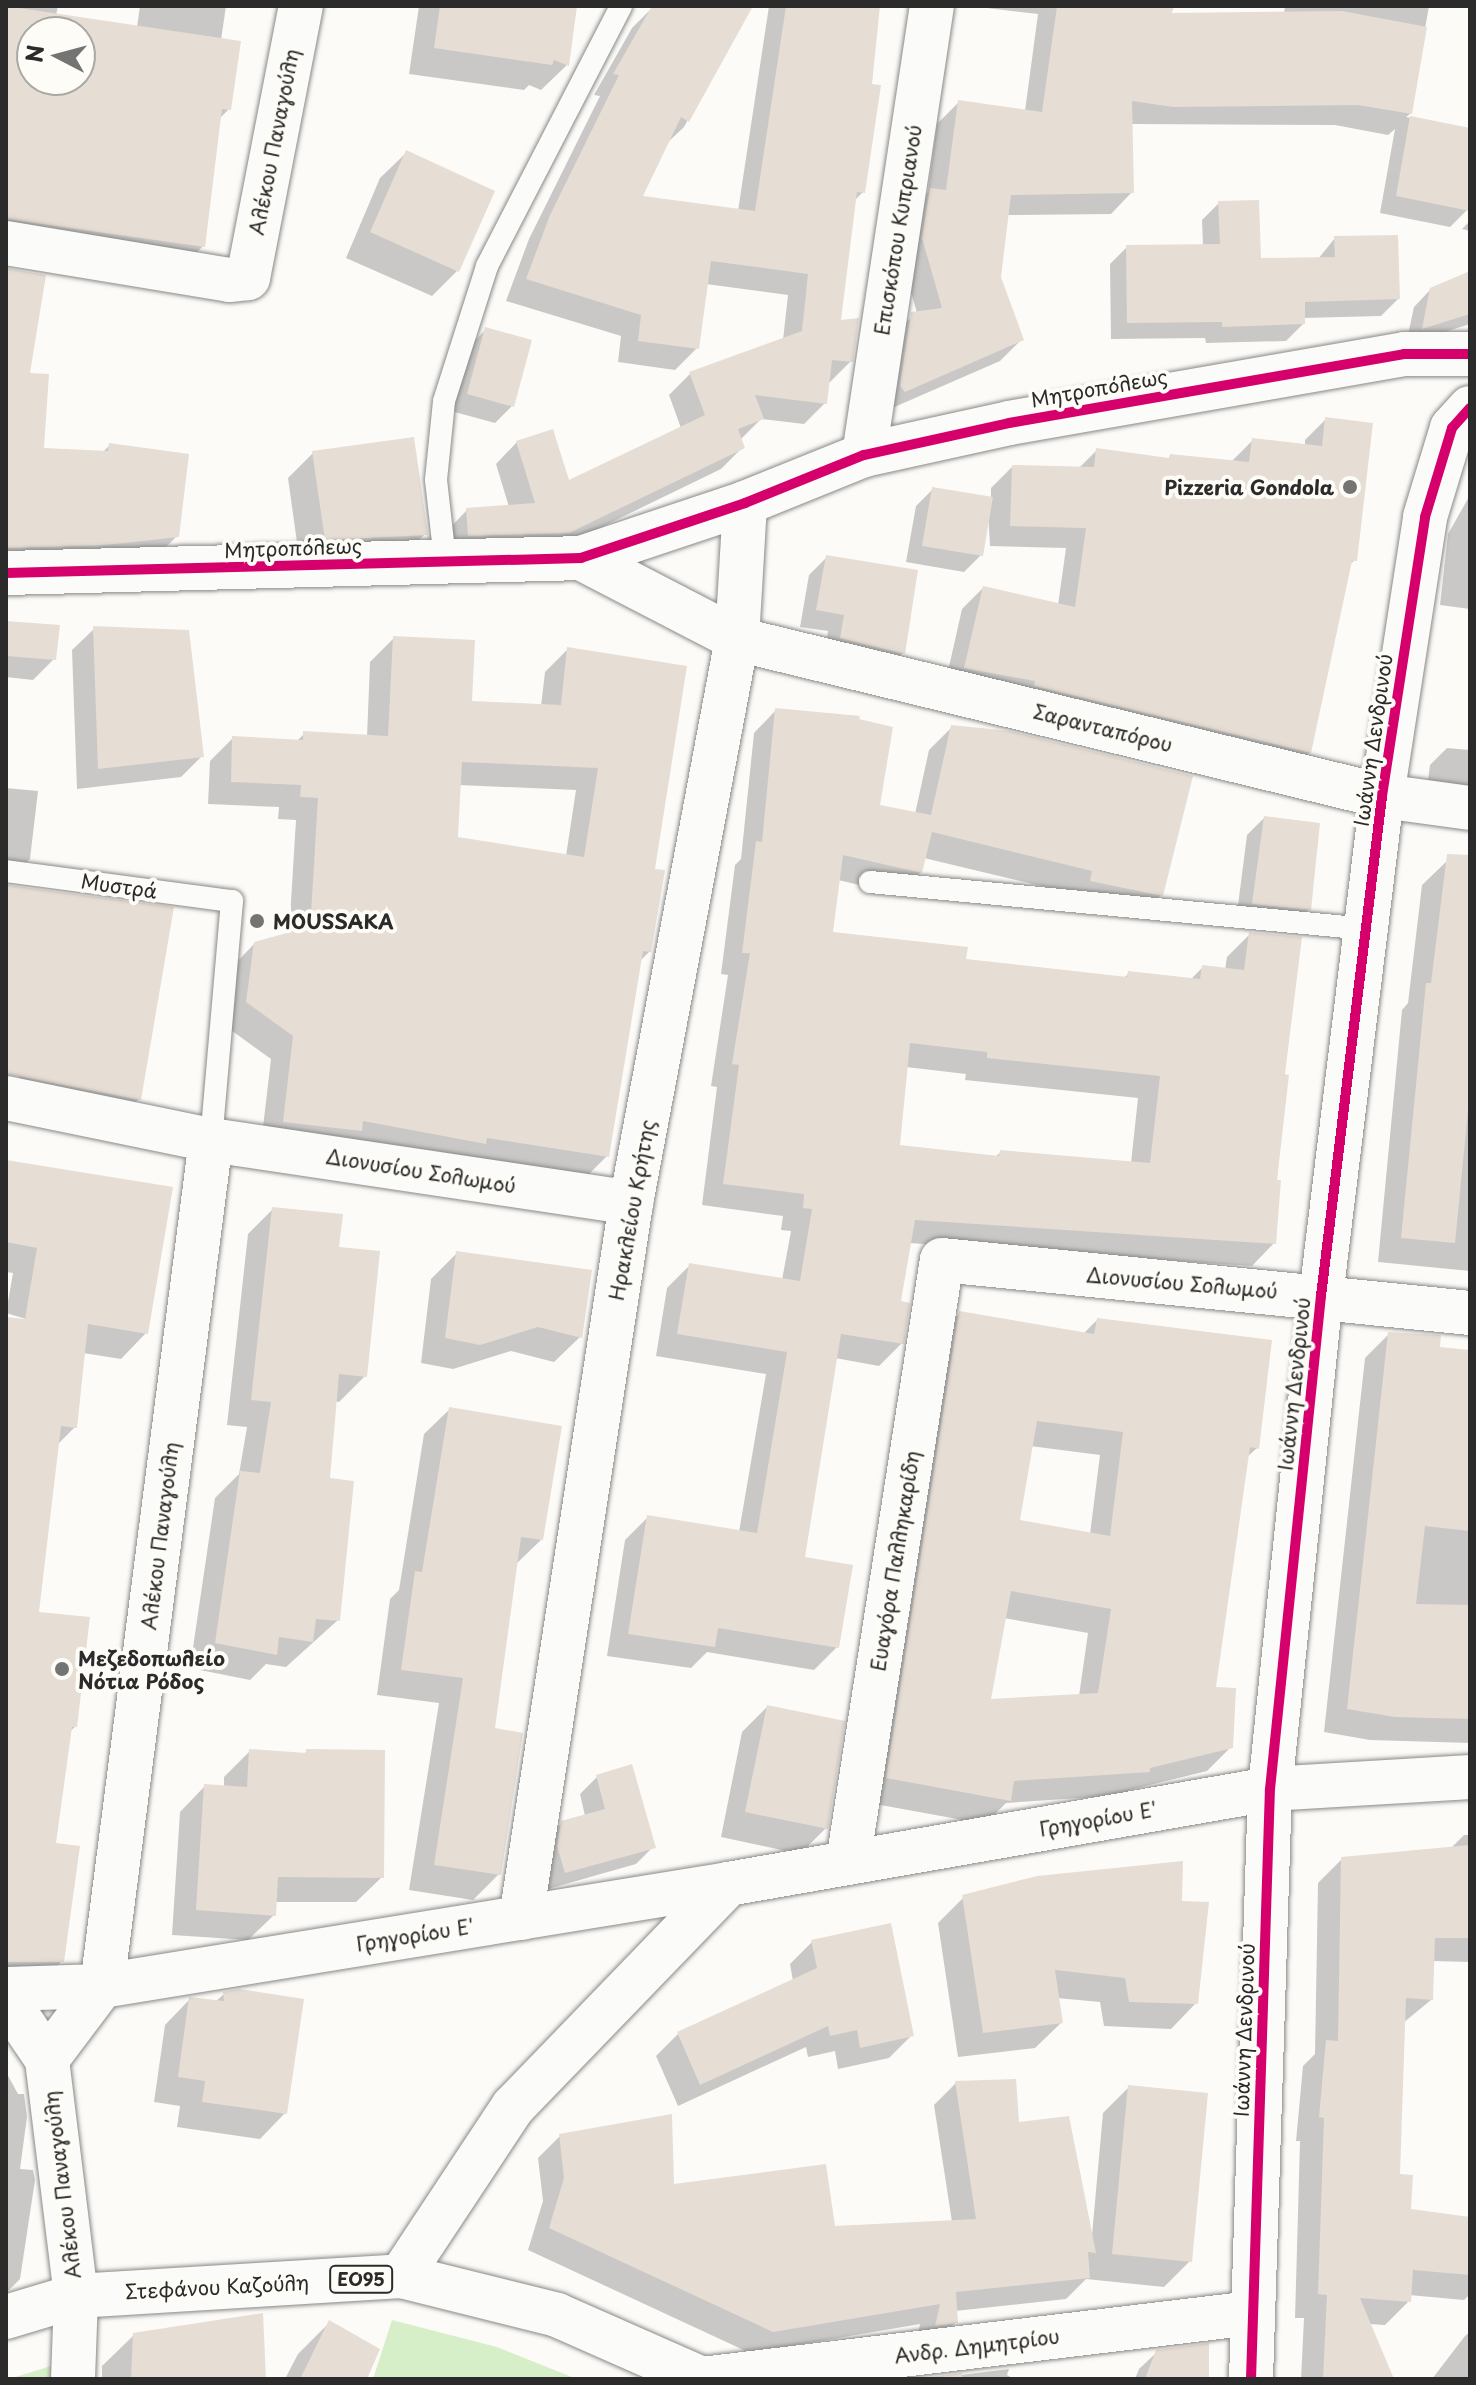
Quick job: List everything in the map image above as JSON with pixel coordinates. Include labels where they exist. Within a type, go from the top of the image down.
[{"type":"street","name":"Αλέκου Παναγούλη","points":[[6,243],[229,280],[248,278],[301,6]]},
{"type":"street","name":"Επισκόπου Κυπριανού","points":[[864,455],[932,6]]},
{"type":"street","name":"Μητροπόλεως","points":[[6,573],[581,558],[745,503],[864,455],[1009,423],[1296,372],[1404,354],[1470,354]]},
{"type":"street","name":"Ιωάννη Δενδρινού","points":[[1251,2379],[1270,1789],[1321,1296],[1382,796],[1425,517],[1452,428],[1470,408]]},
{"type":"street","name":"Ηρακλείου Κρήτης","points":[[521,1918],[631,1203],[737,639],[745,503]]},
{"type":"street","name":"Σαρανταπόρου","points":[[581,558],[737,639],[1382,796],[1470,808]]},
{"type":"street","name":"Διονυσίου Σολωμού","points":[[6,1098],[211,1140],[631,1203]]},
{"type":"street","name":"Αλέκου Παναγούλη","points":[[73,2379],[76,2296],[47,2059],[102,1986],[211,1140]]},
{"type":"street","name":"Διονυσίου Σολωμού","points":[[942,1260],[1470,1313]]},
{"type":"street","name":"Ευαγόρα Παλληκαρίδη","points":[[848,1862],[942,1260]]},
{"type":"street","name":"Γρηγορίου Ε'","points":[[6,1989],[102,1986],[728,1884],[1270,1789],[1470,1777]]},
{"type":"street","points":[[401,2276],[513,2107],[728,1884]]},
{"type":"street","points":[[6,1999],[47,2059]]},
{"type":"street","name":"Στεφάνου Καζούλη","points":[[6,2317],[76,2296],[401,2276],[557,2315],[702,2379]]},
{"type":"street","name":"Ανδρ. Δημητρίου","points":[[702,2379],[1252,2313]]},
{"type":"lane","points":[[445,560],[436,480],[444,401],[487,266],[621,6]]},
{"type":"lane","name":"Μυστρά","points":[[6,871],[232,901]]},
{"type":"lane","points":[[870,882],[1366,929]]},
{"type":"lane","name":"Αλέκου Παναγούλη","points":[[211,1140],[232,901]]},
{"type":"green space","points":[[392,2320],[497,2347],[577,2379],[373,2379]]},
{"type":"green space","points":[[67,2361],[66,2379],[9,2379]]},
{"type":"building","points":[[6,6],[73,16],[16,16],[16,96],[96,96],[96,19],[241,41],[231,110],[222,109],[205,247],[6,219]]},
{"type":"building","points":[[440,6],[577,6],[569,66],[554,60],[552,65],[434,48]]},
{"type":"building","points":[[652,6],[753,6],[689,122],[681,117],[643,196],[755,211],[786,6],[880,6],[872,84],[881,85],[865,193],[857,192],[841,320],[859,318],[853,362],[832,360],[827,404],[755,395],[764,419],[738,429],[745,448],[569,533],[468,536],[466,508],[535,503],[516,441],[553,429],[569,480],[705,415],[689,372],[802,331],[808,274],[711,261],[699,349],[638,341],[641,315],[526,279],[550,215],[619,75],[613,74]]},
{"type":"building","points":[[1057,6],[1174,6],[1172,13],[1342,11],[1427,27],[1412,114],[1358,105],[1173,107],[1132,101],[1134,193],[1011,195],[1001,277],[1024,340],[905,392],[900,386],[911,312],[942,308],[922,238],[930,188],[946,190],[958,100],[1042,112]]},
{"type":"building","points":[[1410,116],[1470,128],[1470,211],[1396,196]]},
{"type":"building","points":[[406,150],[495,191],[459,272],[370,232]]},
{"type":"building","points":[[1259,200],[1261,258],[1335,257],[1334,236],[1398,235],[1400,299],[1305,302],[1305,324],[1222,327],[1222,322],[1127,323],[1126,245],[1220,244],[1218,201]]},
{"type":"building","points":[[6,268],[46,275],[30,373],[49,374],[44,448],[108,451],[109,443],[189,454],[179,537],[106,545],[6,548]]},
{"type":"building","points":[[1470,271],[1470,314],[1422,329],[1430,288]]},
{"type":"building","points":[[485,327],[532,340],[514,407],[467,394]]},
{"type":"building","points":[[1325,417],[1373,423],[1357,561],[1352,561],[1311,753],[1034,686],[1035,681],[964,668],[983,586],[1075,607],[1086,528],[1010,526],[1012,465],[1094,467],[1096,448],[1169,458],[1170,454],[1249,462],[1252,438],[1322,446]]},
{"type":"building","points":[[414,437],[428,535],[325,540],[312,451]]},
{"type":"building","points":[[932,487],[993,497],[983,556],[922,546]]},
{"type":"building","points":[[826,555],[918,570],[905,654],[840,638],[844,615],[816,610]]},
{"type":"building","points":[[6,621],[60,625],[56,660],[6,656]]},
{"type":"building","points":[[93,626],[189,630],[204,757],[98,769]]},
{"type":"building","points":[[393,636],[475,640],[472,701],[561,705],[567,647],[687,666],[655,869],[665,870],[651,952],[643,951],[609,1157],[487,1138],[486,1144],[363,1121],[362,1131],[283,1122],[293,1036],[246,1002],[254,942],[305,928],[307,914],[311,914],[318,798],[300,797],[301,785],[231,782],[232,736],[303,740],[303,731],[388,736]],"holes":[[[462,762],[598,768],[584,857],[458,837]]]},
{"type":"building","points":[[775,708],[860,716],[859,719],[893,727],[880,805],[931,815],[951,725],[1010,731],[1193,776],[1163,896],[1090,881],[1092,871],[932,832],[922,873],[843,855],[833,932],[968,947],[966,959],[1127,977],[1128,971],[1200,979],[1202,965],[1244,970],[1249,932],[1302,937],[1285,1074],[1289,1075],[1277,1180],[1281,1180],[1276,1244],[915,1220],[901,1301],[910,1303],[904,1344],[841,1334],[805,1557],[853,1565],[839,1648],[718,1628],[715,1647],[628,1634],[647,1515],[757,1533],[787,1352],[677,1334],[689,1263],[800,1281],[812,1209],[803,1208],[804,1194],[723,1184],[739,1065],[732,1064],[750,953],[742,953],[756,841],[762,842]],"holes":[[[910,1043],[987,1052],[987,1058],[1160,1076],[1150,1163],[1000,1150],[999,1156],[900,1145]]]},
{"type":"building","points":[[1264,816],[1320,823],[1311,910],[1252,904]]},
{"type":"building","points":[[1447,854],[1470,855],[1470,1090],[1455,1243],[1401,1238],[1426,983],[1431,983]]},
{"type":"building","points":[[6,885],[174,907],[141,1100],[6,1074]]},
{"type":"building","points":[[6,1160],[173,1187],[148,1334],[88,1324],[77,1428],[61,1426],[39,1612],[90,1617],[77,1727],[72,1727],[56,1843],[80,1846],[64,1962],[6,1962],[6,1317],[25,1319],[37,1248],[6,1242]]},
{"type":"building","points":[[272,1207],[343,1214],[339,1247],[380,1251],[367,1377],[339,1374],[330,1478],[354,1481],[340,1621],[316,1619],[313,1642],[279,1637],[277,1655],[215,1643],[240,1471],[260,1473],[271,1402],[251,1400]]},
{"type":"building","points":[[456,1251],[592,1270],[582,1338],[538,1327],[480,1345],[445,1338]]},
{"type":"building","points":[[959,1311],[1094,1334],[1097,1318],[1272,1340],[1259,1449],[1250,1447],[1216,1687],[1236,1688],[1233,1748],[1150,1768],[1150,1772],[1014,1781],[1011,1801],[886,1778]],"holes":[[[1037,1421],[1123,1432],[1110,1536],[1020,1520]],[[1011,1591],[1111,1609],[1098,1693],[991,1699]]]},
{"type":"building","points":[[1388,1332],[1441,1335],[1440,1347],[1470,1350],[1470,1531],[1425,1526],[1416,1604],[1470,1605],[1470,1719],[1395,1717],[1347,1709]]},
{"type":"building","points":[[449,1407],[562,1426],[543,1540],[521,1537],[495,1728],[523,1733],[501,1875],[434,1865],[463,1678],[401,1670],[415,1571],[422,1572]]},
{"type":"building","points":[[767,1705],[845,1721],[828,1829],[745,1812]]},
{"type":"building","points":[[249,1749],[306,1753],[306,1749],[385,1750],[384,1878],[278,1877],[276,1916],[196,1910],[204,1784],[247,1787]]},
{"type":"building","points":[[632,1764],[656,1848],[565,1873],[557,1846],[561,1821],[605,1809],[596,1775]]},
{"type":"building","points":[[1470,1845],[1470,1938],[1435,1938],[1433,2000],[1406,1998],[1400,2174],[1413,2175],[1411,2209],[1470,2217],[1470,2275],[1413,2270],[1411,2302],[1360,2298],[1394,2379],[1323,2379],[1327,2295],[1318,2294],[1324,2118],[1319,2117],[1326,2040],[1338,2041],[1341,1857]]},
{"type":"building","points":[[1183,1861],[1182,1901],[1209,1902],[1198,2004],[1129,2002],[1125,1978],[1055,1970],[1063,2023],[983,2033],[962,1895],[1037,1876]]},
{"type":"building","points":[[891,1923],[914,2036],[860,2048],[857,2030],[830,2036],[828,2026],[700,2085],[677,2032],[817,1968],[811,1940]]},
{"type":"building","points":[[239,1989],[304,1999],[287,2114],[202,2102],[205,2081],[178,2077],[189,1997],[224,2001],[223,1992]]},
{"type":"building","points":[[1016,2079],[1019,2122],[1069,2116],[1096,2253],[1088,2252],[1090,2278],[956,2292],[958,2323],[935,2326],[940,2304],[773,2332],[549,2228],[564,2178],[559,2134],[672,2114],[674,2184],[826,2164],[835,2226],[976,2219],[955,2081]]},
{"type":"building","points":[[1128,2085],[1208,2093],[1192,2262],[1112,2254]]},
{"type":"building","points":[[263,2313],[266,2379],[131,2379],[133,2333]]},
{"type":"building","points":[[329,2320],[380,2349],[367,2379],[300,2379]]},
{"type":"building","points":[[1209,2343],[1209,2379],[1145,2379],[1156,2350]]},
{"type":"building","points":[[962,2373],[962,2379],[923,2379],[923,2378]]},
{"type":"cycle path","points":[[6,573],[581,558],[745,503],[864,455],[1009,423],[1404,354],[1470,354]]},
{"type":"cycle path","points":[[1251,2379],[1270,1789],[1321,1296],[1382,796],[1425,517],[1452,428],[1470,408]]},
{"type":"place","name":"Pizzeria Gondola","points":[[1350,487]]},
{"type":"place","name":"MOUSSAKA","points":[[257,921]]},
{"type":"place","name":"Μεζεδοπωλείο Νότια Ρόδος","points":[[62,1669]]}]
